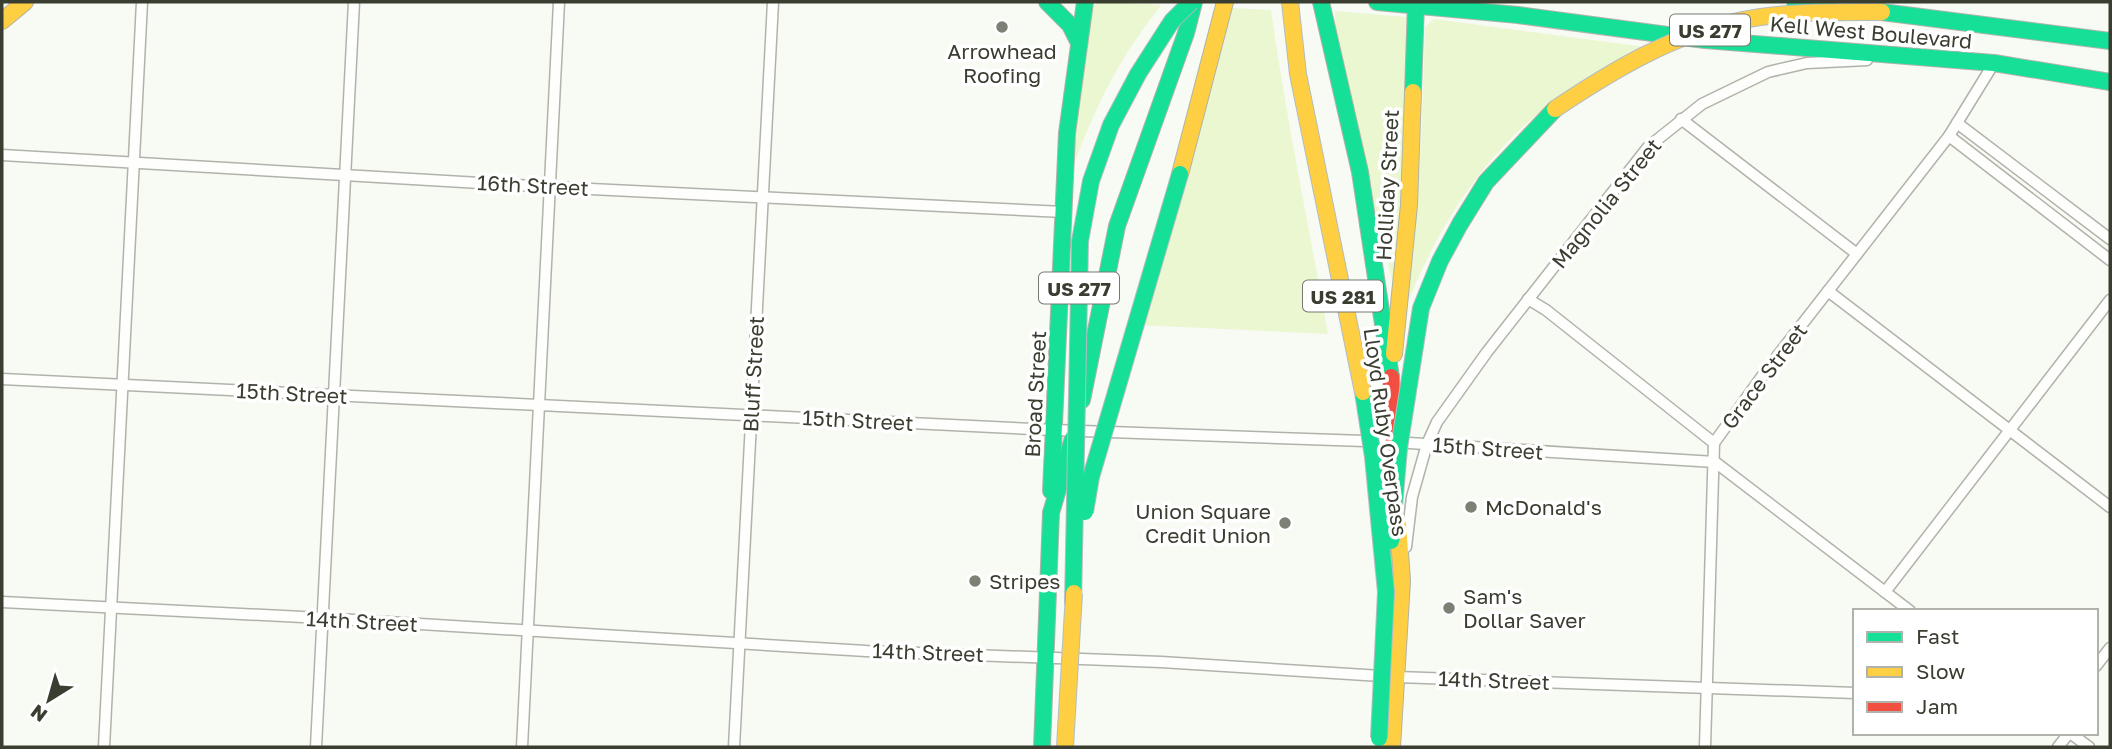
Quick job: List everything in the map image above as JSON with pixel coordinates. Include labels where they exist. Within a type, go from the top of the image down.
[{"type":"main road","points":[[2,21],[24,2]]},
{"type":"main road","points":[[1047,2],[1070,25],[1078,41]]},
{"type":"main road","name":"Broad Street","points":[[1042,747],[1067,130],[1085,2]]},
{"type":"main road","points":[[1051,513],[1075,431],[1117,226],[1186,33],[1193,2]]},
{"type":"main road","name":"US 277","points":[[1065,747],[1073,604],[1080,241],[1091,181],[1111,125],[1138,74],[1172,21],[1193,2]]},
{"type":"main road","points":[[1073,604],[1091,477],[1180,174],[1225,2]]},
{"type":"main road","name":"Lloyd Ruby Overpass","points":[[1290,2],[1298,74],[1369,432],[1386,592],[1378,747]]},
{"type":"main road","points":[[1321,2],[1356,155],[1373,246],[1391,377]]},
{"type":"main road","name":"Kell West Boulevard","points":[[1377,2],[1416,3],[1705,40],[1994,63],[2110,82]]},
{"type":"main road","points":[[1483,2],[1518,15]]},
{"type":"main road","points":[[1795,2],[2110,41]]},
{"type":"main road","name":"Holliday Street","points":[[1392,747],[1402,581],[1391,377],[1409,205],[1416,3]]},
{"type":"main road","name":"US 277","points":[[1386,592],[1399,448],[1421,308],[1440,261],[1486,182],[1555,109],[1639,56],[1686,37],[1743,20],[1817,12],[1882,12]]},
{"type":"street","points":[[104,747],[142,2]]},
{"type":"street","points":[[316,747],[343,173],[354,2]]},
{"type":"street","points":[[522,747],[559,2]]},
{"type":"street","name":"Bluff Street","points":[[733,747],[773,2]]},
{"type":"street","name":"Magnolia Street","points":[[1402,581],[1412,497],[1427,444],[1437,422],[1528,299],[1648,147],[1681,118],[1702,104],[1768,72],[1807,63],[1863,60],[1994,63]]},
{"type":"street","name":"Grace Street","points":[[1705,747],[1714,443],[1737,409],[1949,136],[1994,63]]},
{"type":"street","points":[[1681,118],[1857,254]]},
{"type":"street","points":[[1957,123],[2110,239]]},
{"type":"street","points":[[1949,136],[2110,260]]},
{"type":"street","name":"16th Street","points":[[2,155],[550,187],[1064,212]]},
{"type":"street","points":[[1828,292],[2110,507]]},
{"type":"street","points":[[1528,299],[1546,310],[1714,443]]},
{"type":"street","points":[[1885,592],[2110,300]]},
{"type":"street","name":"15th Street","points":[[2,379],[1075,431],[1394,442],[1715,462]]},
{"type":"street","points":[[1715,462],[1907,609]]},
{"type":"street","name":"14th Street","points":[[2,602],[322,618],[866,651],[1046,657],[1396,677],[1853,694]]},
{"type":"street","points":[[2098,663],[2110,648]]},
{"type":"street","points":[[2073,735],[2089,747]]},
{"type":"green space","points":[[1099,2],[1161,5],[1111,81],[1074,164],[1077,93],[1090,13]]},
{"type":"green space","points":[[1231,8],[1271,10],[1328,334],[1139,325]]},
{"type":"green space","points":[[1335,11],[1407,17],[1404,158],[1393,284],[1336,55]]},
{"type":"green space","points":[[1434,19],[1645,47],[1553,102],[1504,146],[1482,171],[1446,225],[1403,314],[1417,207],[1425,27]]},
{"type":"traffic: fast","points":[[1047,2],[1070,25],[1078,41]]},
{"type":"traffic: fast","points":[[1051,491],[1067,133],[1085,2]]},
{"type":"traffic: fast","points":[[1073,604],[1080,241],[1091,181],[1111,125],[1138,74],[1172,21],[1191,2]]},
{"type":"traffic: fast","points":[[1082,400],[1117,226],[1186,33],[1194,2]]},
{"type":"traffic: fast","points":[[1321,2],[1360,172],[1391,377]]},
{"type":"traffic: fast","points":[[1377,2],[1518,15],[1705,40],[1994,63],[2110,82]]},
{"type":"traffic: fast","points":[[1413,92],[1416,2]]},
{"type":"traffic: fast","points":[[1795,2],[1830,6]]},
{"type":"traffic: fast","points":[[1866,10],[2110,41]]},
{"type":"traffic: fast","points":[[1460,224],[1486,182],[1555,109]]},
{"type":"traffic: fast","points":[[1085,512],[1091,477],[1180,174]]},
{"type":"traffic: fast","points":[[1391,541],[1399,448],[1421,308],[1440,261],[1460,224]]},
{"type":"traffic: fast","points":[[1363,392],[1373,457],[1386,592],[1379,738]]},
{"type":"traffic: fast","points":[[1051,513],[1073,438]]},
{"type":"traffic: fast","points":[[1042,747],[1051,513]]},
{"type":"traffic: slow","points":[[2,21],[25,2]]},
{"type":"traffic: slow","points":[[1180,174],[1225,2]]},
{"type":"traffic: slow","points":[[1290,2],[1298,74],[1363,392]]},
{"type":"traffic: slow","points":[[1555,109],[1644,55],[1717,26],[1777,15],[1882,12]]},
{"type":"traffic: slow","points":[[1394,354],[1409,205],[1413,92]]},
{"type":"traffic: slow","points":[[1392,747],[1402,581],[1398,524]]},
{"type":"traffic: slow","points":[[1065,747],[1074,593]]},
{"type":"traffic: jam","points":[[1391,377],[1394,443]]},
{"type":"place","name":"Arrowhead Roofing","points":[[1002,27]]},
{"type":"place","name":"McDonald's","points":[[1471,507]]},
{"type":"place","name":"Union Square Credit Union","points":[[1285,523]]},
{"type":"place","name":"Stripes","points":[[975,581]]},
{"type":"place","name":"Sam's Dollar Saver","points":[[1449,608]]}]
